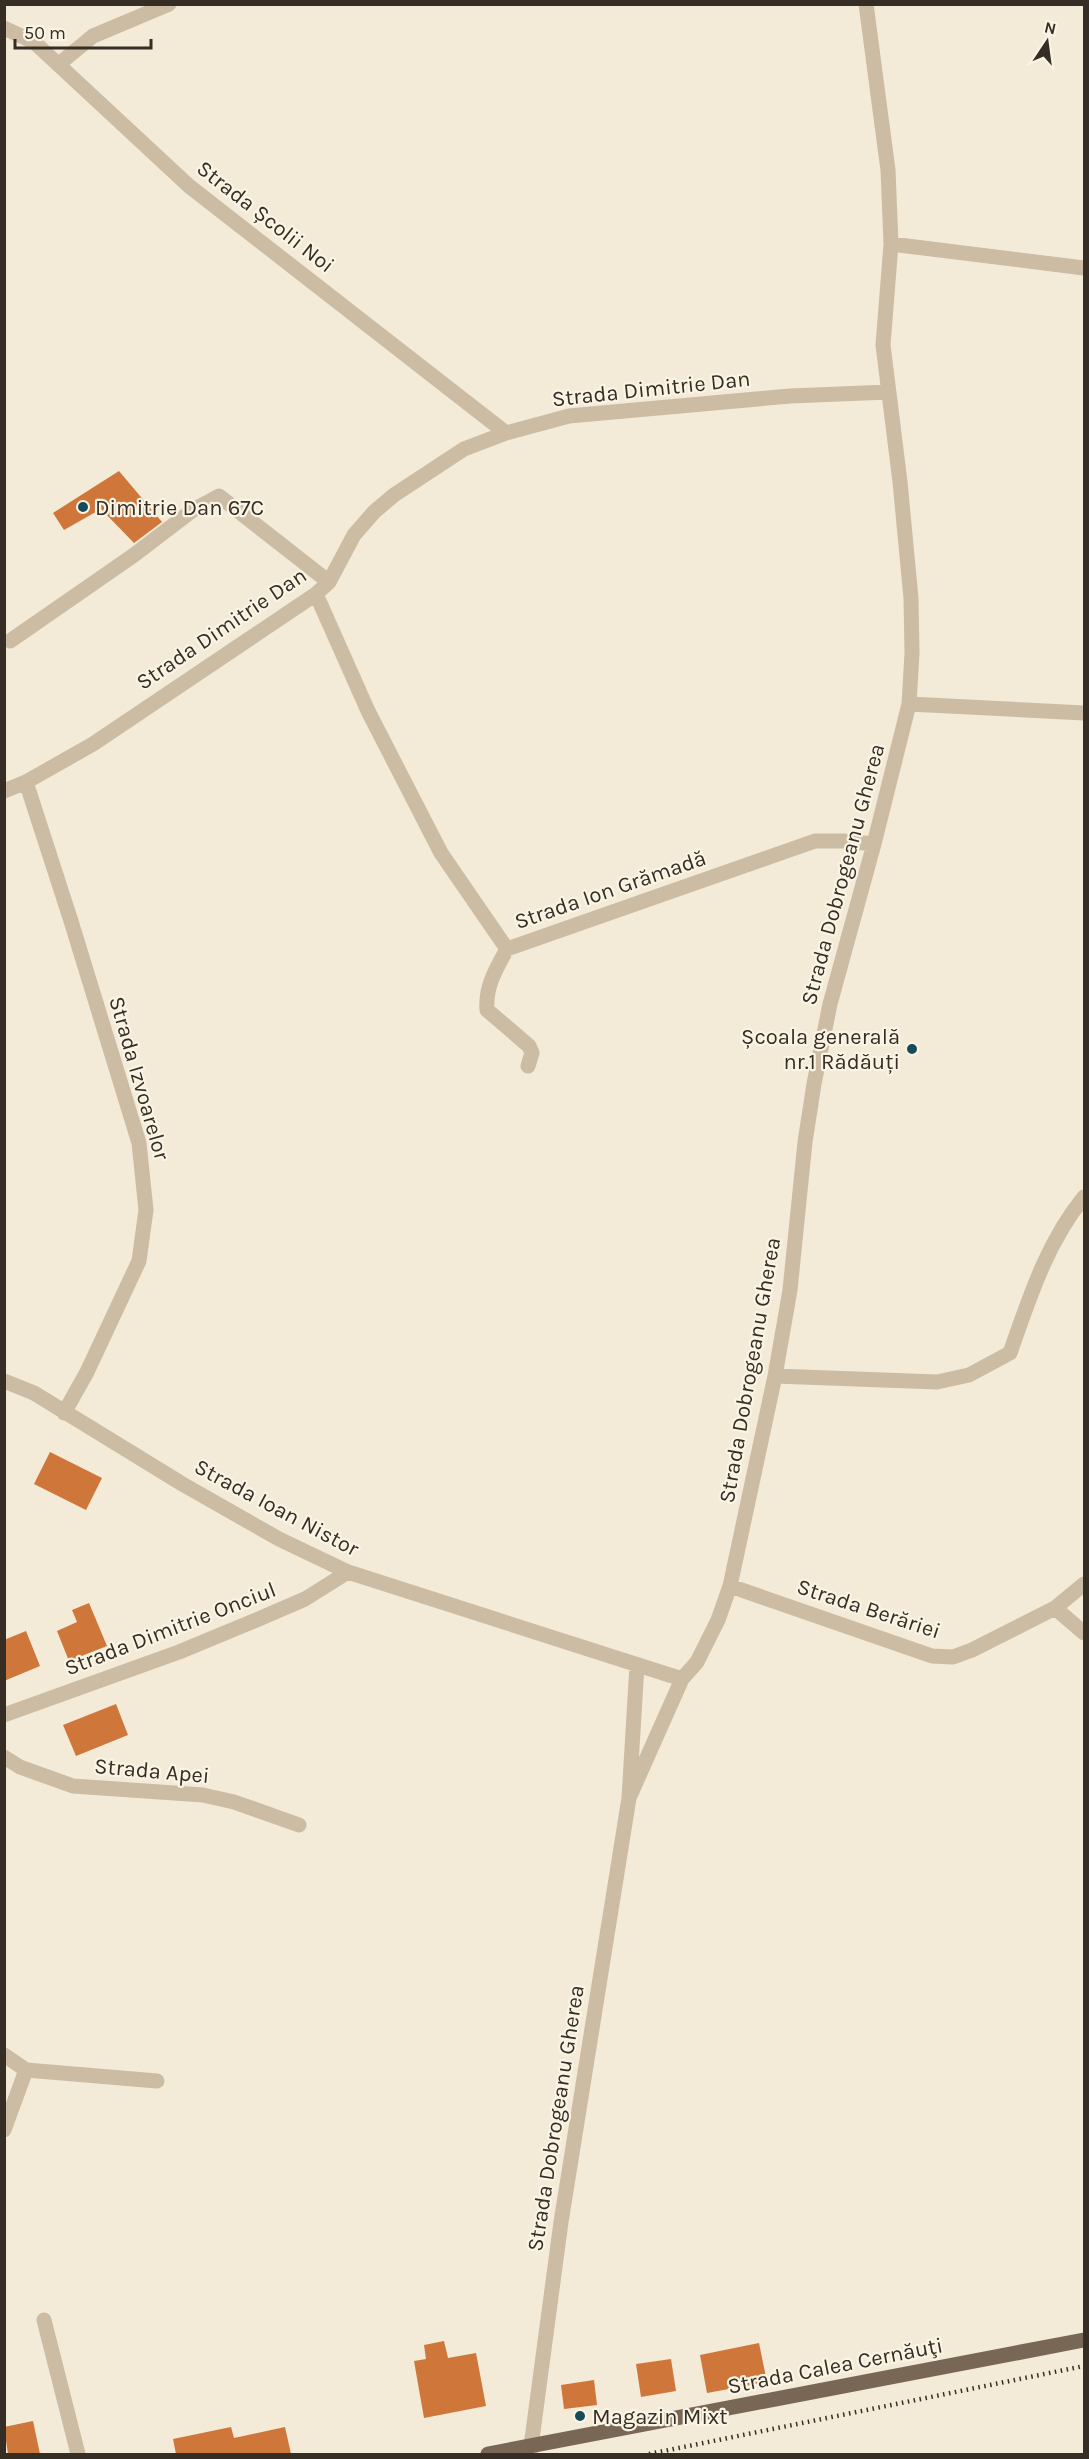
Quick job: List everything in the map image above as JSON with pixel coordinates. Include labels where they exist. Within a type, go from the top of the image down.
[{"type":"main road","name":"Strada Calea Cernăuţi","points":[[488,2454],[531,2450],[1084,2340]]},
{"type":"street","points":[[59,64],[93,36],[169,4]]},
{"type":"street","name":"Strada Dobrogeanu Gherea","points":[[629,1798],[682,1679],[697,1662],[718,1620],[730,1586],[775,1376],[790,1290],[805,1142],[830,1004],[874,844],[909,704],[912,653],[911,598],[883,345],[891,244],[888,170],[866,4]]},
{"type":"street","name":"Strada Școlii Noi","points":[[4,28],[34,42],[189,186],[506,433]]},
{"type":"street","points":[[891,244],[1084,268]]},
{"type":"street","name":"Strada Dimitrie Dan","points":[[4,791],[26,782],[93,744],[316,594],[328,582],[354,535],[394,495],[464,449],[506,433],[569,416],[790,396],[888,392]]},
{"type":"street","points":[[10,641],[193,510],[219,496],[328,582]]},
{"type":"street","name":"Strada Ion Grămadă","points":[[316,594],[368,711],[441,853],[507,948],[815,841],[874,844]]},
{"type":"street","points":[[909,704],[1084,713]]},
{"type":"street","name":"Strada Izvoarelor","points":[[26,782],[140,1143],[146,1210],[139,1261],[87,1372],[64,1413]]},
{"type":"street","points":[[507,948],[491,979],[486,1000],[487,1010],[529,1046],[532,1053],[528,1066]]},
{"type":"street","points":[[775,1376],[937,1382],[969,1375],[1010,1353],[1027,1303],[1053,1244],[1069,1216],[1084,1197]]},
{"type":"street","name":"Strada Ioan Nistor","points":[[4,1381],[34,1393],[64,1413],[279,1539],[348,1572],[682,1679]]},
{"type":"street","name":"Strada Dimitrie Onciul","points":[[4,1715],[179,1652],[254,1621],[305,1599],[348,1572]]},
{"type":"street","name":"Strada Berăriei","points":[[730,1586],[933,1656],[953,1657],[972,1650],[1055,1608],[1084,1584]]},
{"type":"street","points":[[1055,1608],[1084,1633]]},
{"type":"street","name":"Strada Dobrogeanu Gherea","points":[[531,2450],[561,2222],[629,1798],[637,1665]]},
{"type":"street","name":"Strada Apei","points":[[4,1757],[20,1767],[73,1786],[203,1795],[234,1802],[299,1825]]},
{"type":"street","points":[[4,2055],[26,2070],[157,2081]]},
{"type":"street","points":[[4,2130],[26,2070]]},
{"type":"street","points":[[44,2320],[78,2454]]},
{"type":"building","name":"Dimitrie Dan 67C","points":[[119,471],[162,522],[134,543],[101,509],[64,530],[53,513]]},
{"type":"building","points":[[50,1452],[102,1478],[86,1510],[34,1484]]},
{"type":"building","points":[[89,1603],[107,1646],[69,1661],[57,1631],[77,1622],[72,1610]]},
{"type":"building","points":[[26,1631],[40,1666],[4,1681],[4,1640]]},
{"type":"building","points":[[116,1704],[128,1735],[76,1756],[63,1725]]},
{"type":"building","points":[[444,2341],[448,2358],[476,2353],[486,2406],[424,2418],[414,2361],[426,2359],[424,2345]]},
{"type":"building","points":[[759,2343],[767,2382],[707,2393],[700,2355]]},
{"type":"building","points":[[671,2359],[676,2391],[641,2397],[636,2364]]},
{"type":"building","points":[[594,2380],[597,2405],[564,2409],[561,2385]]},
{"type":"building","points":[[33,2421],[40,2454],[8,2454],[4,2427]]},
{"type":"building","points":[[231,2427],[234,2438],[285,2427],[291,2454],[176,2454],[173,2439]]},
{"type":"railway","points":[[649,2454],[1084,2366]]},
{"type":"place","name":"Dimitrie Dan 67C","points":[[83,507]]},
{"type":"place","name":"Școala generală nr.1 Rădăuți","points":[[912,1049]]},
{"type":"place","name":"Magazin Mixt","points":[[580,2416]]}]
